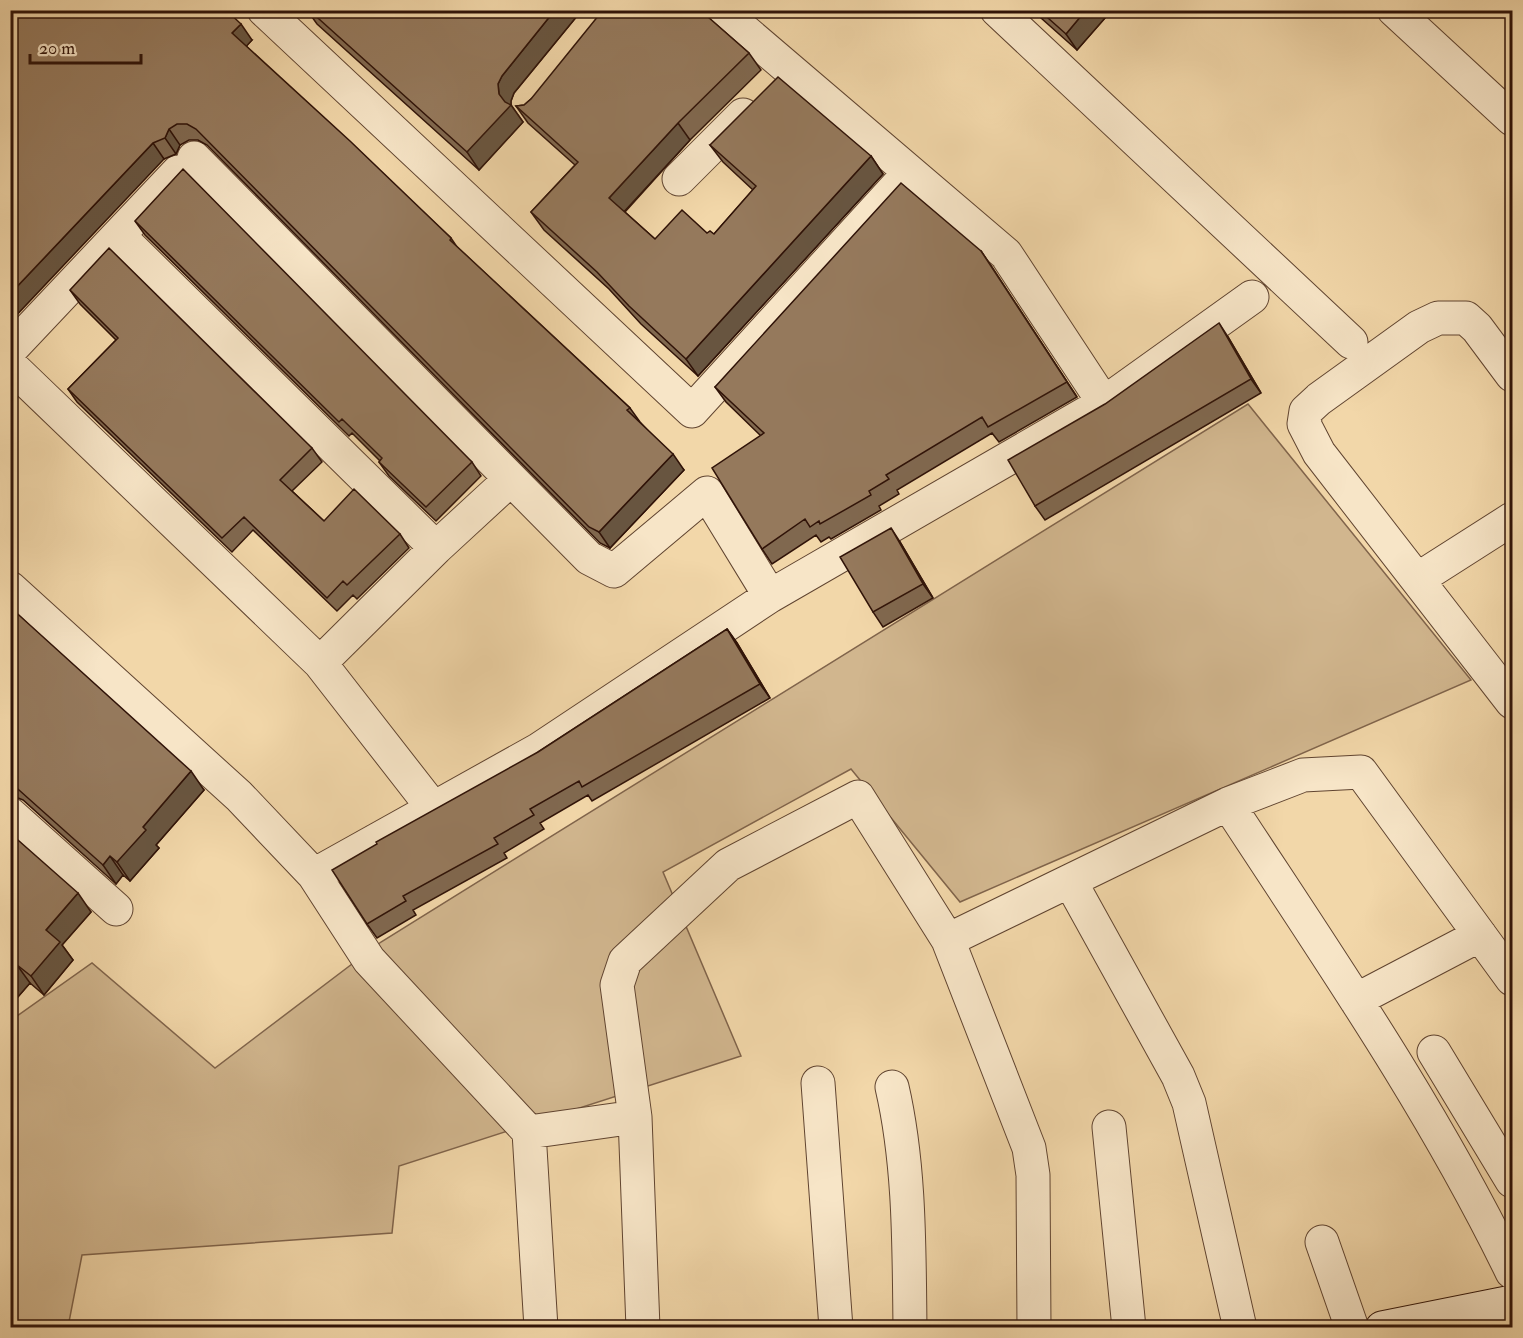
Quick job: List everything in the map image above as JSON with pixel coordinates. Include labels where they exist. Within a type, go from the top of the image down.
[{"type":"street","points":[[264,10],[692,411],[909,172]]},
{"type":"street","points":[[720,10],[1006,254],[1104,403]]},
{"type":"street","points":[[997,10],[1351,342]]},
{"type":"street","points":[[1394,10],[1512,119]]},
{"type":"street","points":[[679,179],[789,69]]},
{"type":"street","points":[[10,351],[186,165],[589,558],[614,571],[707,494],[770,596]]},
{"type":"street","points":[[119,236],[436,548]]},
{"type":"street","points":[[315,875],[538,750],[770,596],[1104,403],[1252,297]]},
{"type":"street","points":[[1512,375],[1478,328],[1466,318],[1438,318],[1419,327],[1306,411],[1304,424],[1319,453],[1418,579],[1503,667],[1512,702]]},
{"type":"street","points":[[10,365],[320,663],[433,808]]},
{"type":"street","points":[[320,663],[436,548],[500,489]]},
{"type":"street","points":[[1418,579],[1512,519]]},
{"type":"street","points":[[10,588],[239,796],[315,875],[369,960],[529,1132],[541,1328]]},
{"type":"street","points":[[948,940],[1228,804],[1303,775],[1361,772],[1512,979]]},
{"type":"street","points":[[643,1328],[635,1117],[617,985],[625,961],[728,865],[858,797],[948,940],[1029,1148],[1033,1175],[1034,1328]]},
{"type":"street","points":[[1228,804],[1386,1045],[1476,1198],[1512,1272]]},
{"type":"street","points":[[10,814],[116,909]]},
{"type":"street","points":[[1070,881],[1178,1076],[1189,1103],[1240,1328]]},
{"type":"street","points":[[1356,1000],[1480,935]]},
{"type":"street","points":[[1434,1052],[1512,1181]]},
{"type":"street","points":[[818,1083],[836,1328]]},
{"type":"street","points":[[892,1087],[902,1129],[910,1328]]},
{"type":"street","points":[[529,1132],[635,1117]]},
{"type":"street","points":[[1109,1127],[1129,1328]]},
{"type":"street","points":[[1322,1242],[1352,1328]]},
{"type":"street","points":[[1382,1328],[1512,1302]]},
{"type":"shaded area","points":[[1248,404],[1471,680],[960,902],[851,769],[663,872],[741,1056],[399,1166],[392,1233],[82,1255],[68,1327],[11,1327],[10,1021],[92,963],[215,1068],[381,942]]},
{"type":"building","points":[[10,10],[226,10],[241,24],[232,33],[350,141],[451,238],[450,240],[630,408],[627,410],[673,454],[599,532],[589,527],[196,129],[187,124],[177,124],[169,129],[165,138],[153,143],[10,294]]},
{"type":"building","points":[[309,10],[555,10],[498,84],[499,94],[505,102],[511,105],[467,152]]},
{"type":"building","points":[[603,10],[700,10],[749,53],[678,123],[609,198],[655,239],[682,210],[707,233],[710,231],[714,234],[756,186],[710,145],[778,77],[871,156],[686,359],[629,306],[597,272],[531,212],[578,162],[516,106],[524,105],[531,99]]},
{"type":"building","points":[[1039,10],[1086,10],[1066,34]]},
{"type":"building","points":[[183,169],[472,462],[426,507],[379,462],[382,458],[342,419],[339,422],[135,221]]},
{"type":"building","points":[[901,183],[981,251],[1067,382],[988,427],[982,417],[886,475],[889,479],[869,491],[871,495],[820,524],[819,521],[810,527],[805,519],[762,549],[712,468],[764,433],[715,387]]},
{"type":"building","points":[[109,248],[312,448],[280,480],[324,521],[354,489],[400,534],[347,585],[343,581],[327,598],[244,517],[222,538],[68,389],[118,338],[70,290]]},
{"type":"building","points":[[1219,323],[1251,379],[1035,506],[1008,460],[1105,404]]},
{"type":"building","points":[[891,528],[923,584],[873,612],[840,557]]},
{"type":"building","points":[[10,607],[191,771],[143,827],[146,830],[117,862],[110,856],[103,865],[10,782]]},
{"type":"building","points":[[727,629],[760,684],[582,787],[579,781],[530,809],[534,815],[494,838],[498,844],[403,896],[406,901],[367,924],[332,870],[377,844],[376,842],[538,752]]},
{"type":"building","points":[[10,833],[78,893],[46,930],[60,942],[31,976],[17,965],[10,972]]}]
